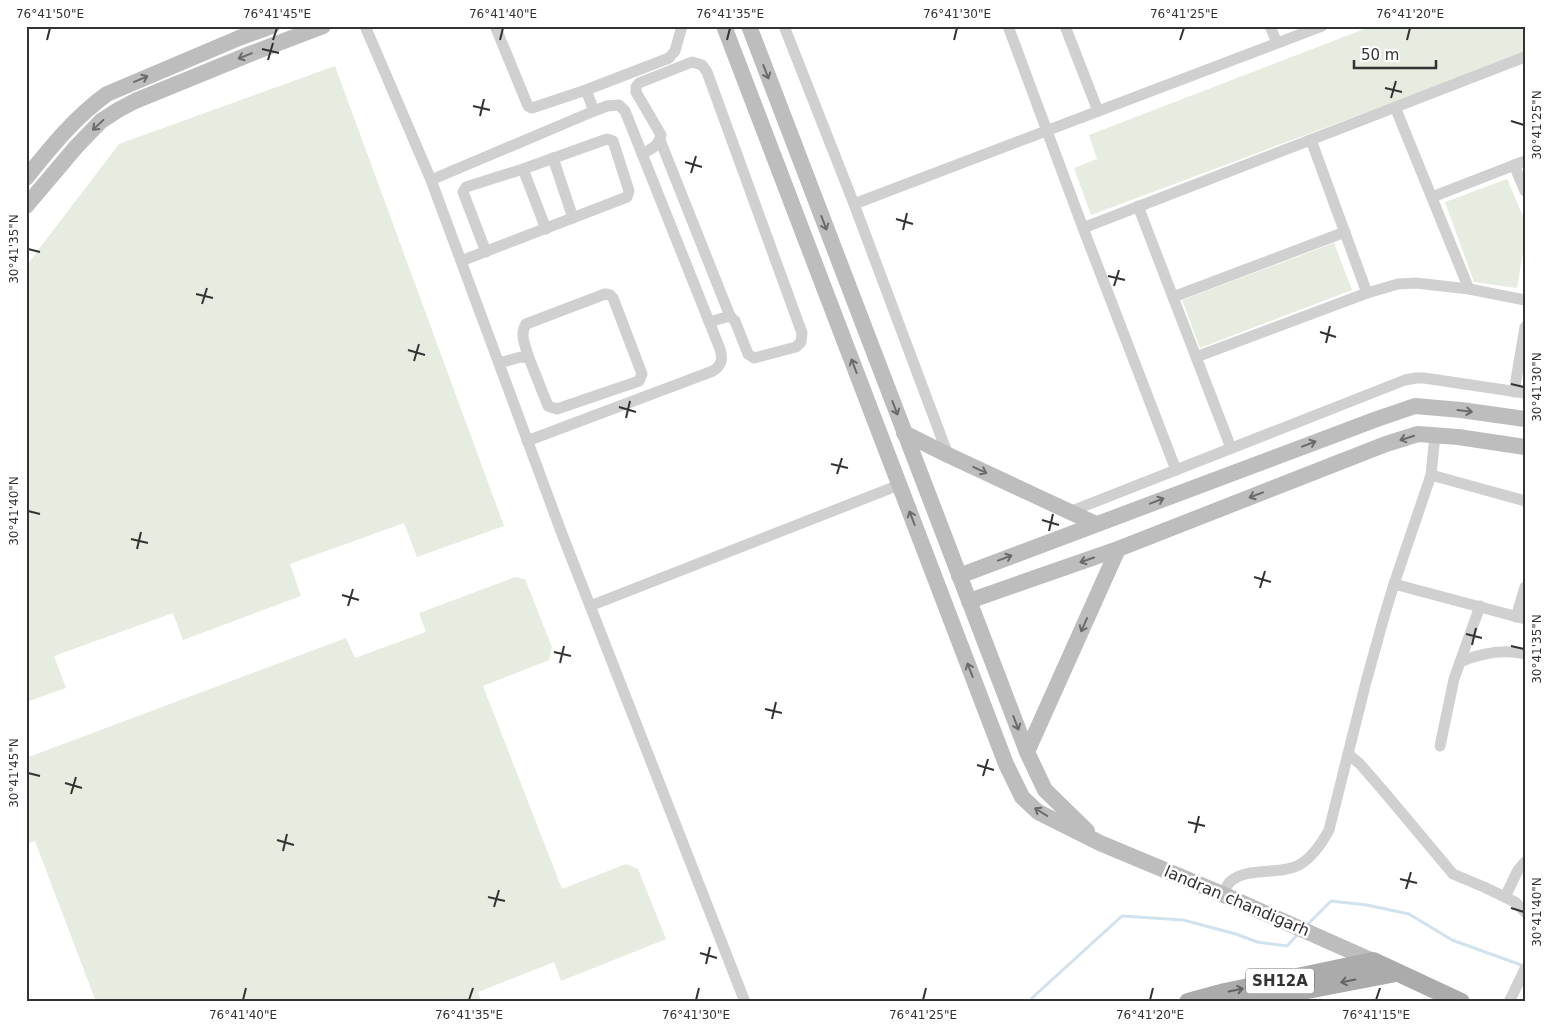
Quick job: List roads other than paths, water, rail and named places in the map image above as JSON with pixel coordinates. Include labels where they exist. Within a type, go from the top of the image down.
[{"type":"main road","points":[[26,178],[62,135],[89,107],[106,94],[272,26]]},
{"type":"main road","points":[[26,206],[88,134],[118,110],[135,101],[323,26]]},
{"type":"main road","name":"landran chandigarh","points":[[724,26],[1006,764],[1022,797],[1038,812],[1100,843],[1222,894],[1373,961]]},
{"type":"main road","points":[[748,26],[1027,752],[1045,790],[1100,843]]},
{"type":"main road","points":[[959,576],[1376,418],[1415,406],[1525,419]]},
{"type":"main road","points":[[904,433],[948,456],[1096,524]]},
{"type":"main road","points":[[969,601],[1118,549],[1386,444],[1418,434],[1458,437],[1525,447]]},
{"type":"main road","points":[[1027,752],[1118,549]]},
{"type":"main road","points":[[1373,961],[1461,1002]]},
{"type":"main road","name":"SH12A","points":[[1188,1002],[1225,992],[1373,961]]},
{"type":"main road","name":"SH12A","points":[[1245,1002],[1396,973]]},
{"type":"street","points":[[365,26],[431,180],[590,606],[745,1002]]},
{"type":"street","points":[[495,26],[528,106],[532,108],[586,90],[669,58],[675,51],[682,26]]},
{"type":"street","points":[[784,26],[854,204],[948,456]]},
{"type":"street","points":[[1008,26],[1082,228],[1176,470]]},
{"type":"street","points":[[1065,26],[1098,111]]},
{"type":"street","points":[[1270,26],[1277,43]]},
{"type":"street","points":[[854,204],[1322,26]]},
{"type":"street","points":[[1082,228],[1525,56]]},
{"type":"street","points":[[692,62],[702,65],[707,72],[802,333],[801,342],[796,347],[754,358],[748,354],[735,321],[730,316],[660,140],[661,136],[636,92],[636,87],[639,83],[692,62]]},
{"type":"street","points":[[586,90],[594,111]]},
{"type":"street","points":[[431,180],[594,111],[607,106],[619,105],[625,111],[709,322],[722,358],[720,366],[713,371],[528,440]]},
{"type":"street","points":[[1395,107],[1469,289]]},
{"type":"street","points":[[461,262],[627,197],[629,191],[613,141],[606,139],[466,187],[462,192],[486,252]]},
{"type":"street","points":[[642,154],[655,147],[660,140]]},
{"type":"street","points":[[1311,140],[1367,293]]},
{"type":"street","points":[[553,158],[573,218]]},
{"type":"street","points":[[1432,197],[1520,163],[1525,191]]},
{"type":"street","points":[[523,169],[546,229]]},
{"type":"street","points":[[1138,206],[1232,448]]},
{"type":"street","points":[[1173,297],[1345,232]]},
{"type":"street","points":[[1196,357],[1367,293],[1408,282],[1469,289],[1525,300]]},
{"type":"street","points":[[605,294],[613,298],[642,374],[639,381],[557,409],[548,406],[529,358],[523,336],[526,324],[605,294]]},
{"type":"street","points":[[709,322],[730,316]]},
{"type":"street","points":[[1069,512],[1405,380],[1424,378],[1519,393],[1525,327]]},
{"type":"street","points":[[499,363],[521,357],[529,358]]},
{"type":"street","points":[[1222,894],[1230,881],[1238,876],[1282,870],[1298,865],[1322,843],[1329,830],[1366,682],[1394,584],[1431,475],[1435,435]]},
{"type":"street","points":[[1431,475],[1525,501]]},
{"type":"street","points":[[590,606],[899,485]]},
{"type":"street","points":[[1394,584],[1521,618],[1525,587]]},
{"type":"street","points":[[1440,746],[1454,679],[1480,606]]},
{"type":"street","points":[[1460,662],[1476,656],[1503,652],[1525,654]]},
{"type":"street","points":[[1348,754],[1360,764],[1452,874],[1515,902],[1525,912]]},
{"type":"street","points":[[1505,897],[1518,870],[1525,862]]},
{"type":"street","points":[[1509,1002],[1523,972]]},
{"type":"waterway","points":[[1306,926],[1331,901],[1367,905],[1409,914],[1452,940],[1524,966]]},
{"type":"waterway","points":[[1032,998],[1122,916],[1183,920],[1236,934],[1257,942],[1287,946],[1298,934]]}]
